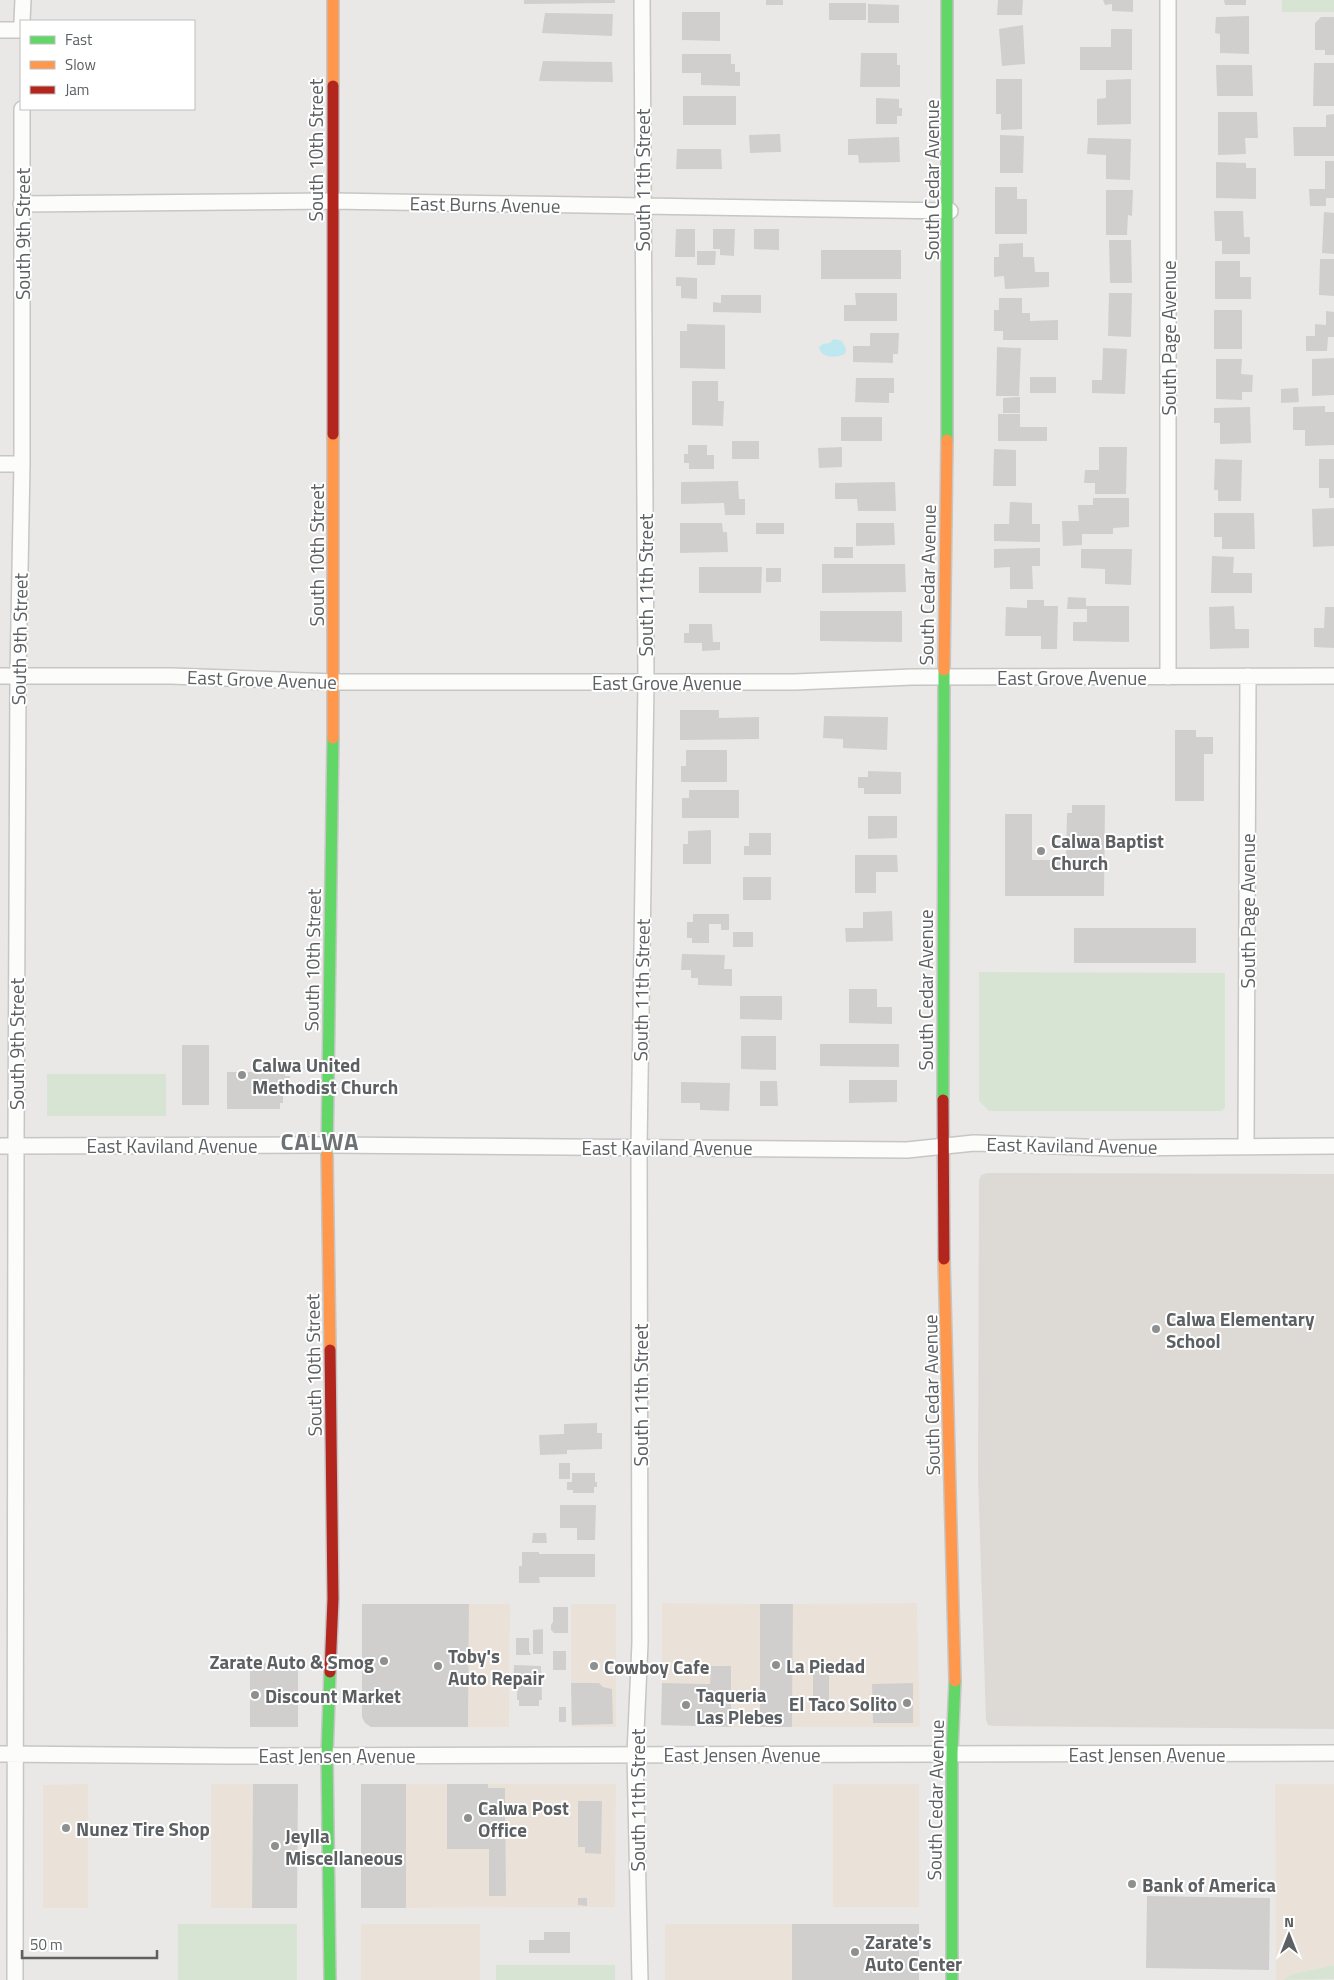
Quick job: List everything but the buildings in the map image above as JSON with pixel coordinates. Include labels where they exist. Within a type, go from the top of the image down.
[{"type":"street","points":[[22,20],[23,0]]},
{"type":"street","name":"South 10th Street","points":[[330,1980],[331,1914],[327,1755],[333,1599],[327,1145],[334,682],[332,201],[334,0]]},
{"type":"street","name":"South 11th Street","points":[[640,1980],[635,1754],[640,1624],[639,1147],[646,682],[642,0]]},
{"type":"street","name":"South Cedar Avenue","points":[[947,0],[950,211],[943,678],[943,1146],[955,1698],[952,1753],[952,1980]]},
{"type":"street","name":"South Page Avenue","points":[[1168,0],[1168,677]]},
{"type":"street","points":[[0,30],[20,30]]},
{"type":"street","name":"South 9th Street","points":[[15,1980],[7,1754],[16,1146],[18,677],[22,464],[22,110]]},
{"type":"street","name":"East Burns Avenue","points":[[21,204],[332,201],[950,211]]},
{"type":"street","points":[[0,464],[22,464]]},
{"type":"street","name":"East Grove Avenue","points":[[0,676],[171,676],[334,682],[795,682],[943,678],[1334,676]]},
{"type":"street","name":"South Page Avenue","points":[[1246,1146],[1248,676]]},
{"type":"street","name":"East Kaviland Avenue","points":[[0,1146],[327,1145],[907,1150],[974,1143],[1111,1148],[1334,1146]]},
{"type":"street","name":"East Jensen Avenue","points":[[7,1754],[1334,1753]]},
{"type":"shaded area","name":"Calwa Elementary School","points":[[987,1173],[1334,1174],[1334,1729],[988,1725],[986,1720],[978,1477],[979,1181],[981,1175]]},
{"type":"shaded area","points":[[662,1603],[760,1604],[760,1727],[731,1727],[731,1666],[711,1666],[710,1684],[662,1683]]},
{"type":"shaded area","points":[[917,1603],[920,1727],[792,1727],[793,1604]]},
{"type":"shaded area","points":[[469,1604],[510,1604],[509,1727],[468,1727]]},
{"type":"shaded area","name":"Cowboy Cafe","points":[[571,1604],[616,1604],[616,1727],[571,1727]]},
{"type":"shaded area","points":[[88,1784],[88,1908],[43,1908],[43,1785]]},
{"type":"shaded area","points":[[211,1784],[253,1784],[252,1908],[211,1908]]},
{"type":"shaded area","points":[[406,1784],[616,1784],[615,1907],[406,1908]]},
{"type":"shaded area","points":[[833,1784],[919,1784],[919,1907],[833,1907]]},
{"type":"shaded area","points":[[1275,1784],[1334,1784],[1334,1965],[1293,1974],[1282,1980],[1276,1980]]},
{"type":"shaded area","points":[[361,1924],[480,1924],[480,1980],[361,1980]]},
{"type":"shaded area","points":[[665,1924],[792,1924],[792,1980],[665,1980]]},
{"type":"green space","points":[[1282,0],[1334,0],[1334,12],[1282,12]]},
{"type":"green space","points":[[979,972],[1225,973],[1225,1108],[1221,1111],[989,1111],[979,1101]]},
{"type":"green space","points":[[47,1074],[166,1074],[166,1116],[47,1116]]},
{"type":"green space","points":[[178,1924],[297,1924],[297,1980],[178,1980]]},
{"type":"green space","points":[[496,1965],[615,1965],[615,1980],[496,1980]]},
{"type":"green space","points":[[1334,1965],[1334,1979],[1282,1980],[1293,1974]]},
{"type":"water","points":[[834,339],[842,341],[846,349],[845,354],[826,356],[820,351],[819,347]]},
{"type":"traffic: fast","points":[[947,0],[947,440]]},
{"type":"traffic: fast","points":[[943,1100],[944,670]]},
{"type":"traffic: fast","points":[[327,1154],[333,738]]},
{"type":"traffic: fast","points":[[330,1672],[327,1755],[330,1980]]},
{"type":"traffic: fast","points":[[952,1980],[952,1753],[955,1681]]},
{"type":"traffic: slow","points":[[333,0],[333,86]]},
{"type":"traffic: slow","points":[[333,434],[333,738]]},
{"type":"traffic: slow","points":[[944,670],[947,440]]},
{"type":"traffic: slow","points":[[327,1154],[330,1350]]},
{"type":"traffic: slow","points":[[944,1259],[955,1681]]},
{"type":"traffic: jam","points":[[333,86],[333,434]]},
{"type":"traffic: jam","points":[[943,1100],[944,1259]]},
{"type":"traffic: jam","points":[[330,1350],[333,1599],[330,1672]]},
{"type":"place","name":"Calwa Baptist Church","points":[[1041,851]]},
{"type":"place","name":"Calwa United Methodist Church","points":[[242,1075]]},
{"type":"place","name":"Calwa Elementary School","points":[[1156,1329]]},
{"type":"place","name":"Zarate Auto & Smog","points":[[384,1661]]},
{"type":"place","name":"La Piedad","points":[[776,1665]]},
{"type":"place","name":"Toby's Auto Repair","points":[[438,1666]]},
{"type":"place","name":"Cowboy Cafe","points":[[594,1666]]},
{"type":"place","name":"Discount Market","points":[[255,1695]]},
{"type":"place","name":"El Taco Solito","points":[[907,1703]]},
{"type":"place","name":"Taqueria Las Plebes","points":[[686,1705]]},
{"type":"place","name":"Calwa Post Office","points":[[468,1818]]},
{"type":"place","name":"Nunez Tire Shop","points":[[66,1828]]},
{"type":"place","name":"Jeylla Miscellaneous","points":[[275,1846]]},
{"type":"place","name":"Bank of America","points":[[1132,1884]]},
{"type":"place","name":"Zarate's Auto Center","points":[[855,1952]]},
{"type":"district","name":"CALWA","points":[[320,1141]]}]
